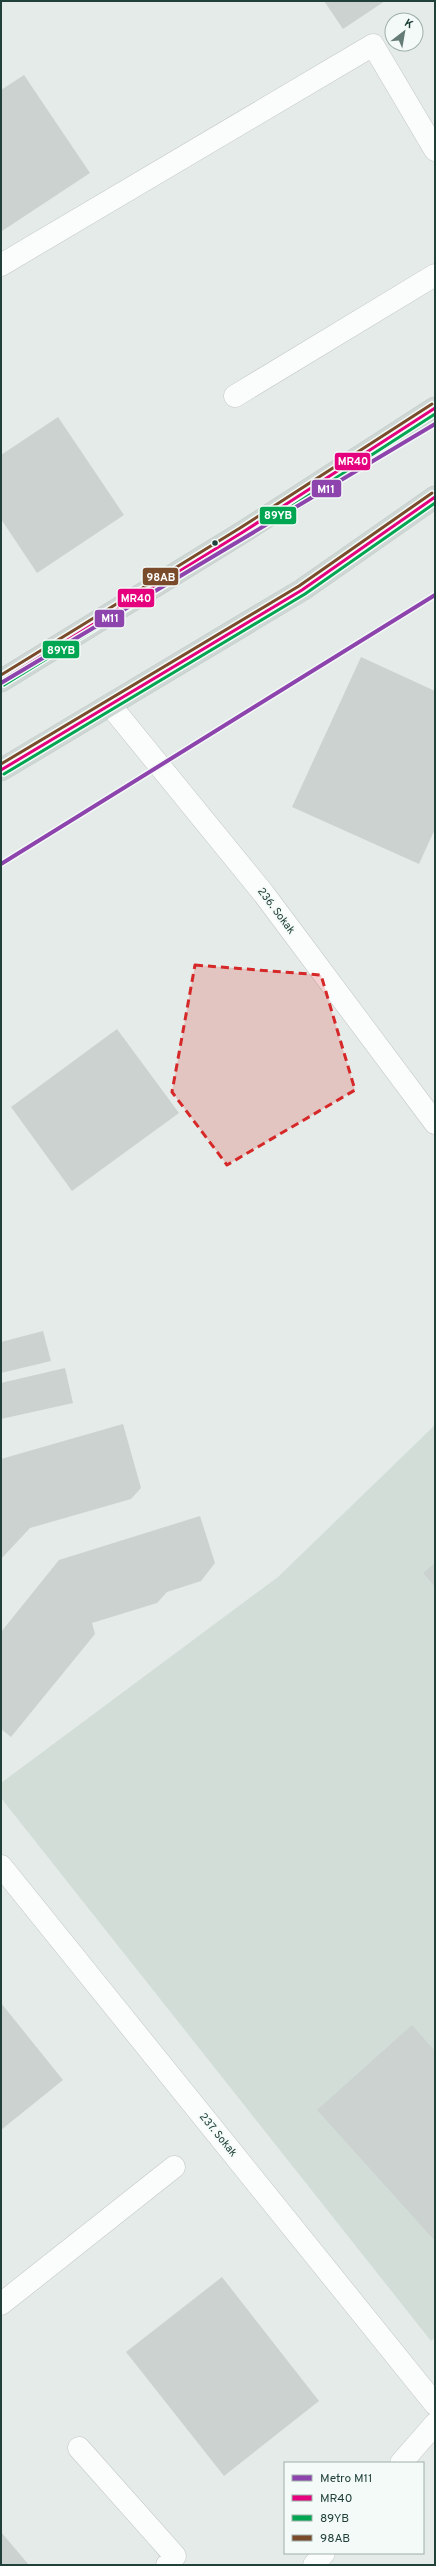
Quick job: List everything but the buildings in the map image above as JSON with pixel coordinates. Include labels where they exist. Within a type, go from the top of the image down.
[{"type":"main road","points":[[1,680],[243,532],[435,408]]},
{"type":"main road","points":[[1,770],[302,590],[435,497]]},
{"type":"street","points":[[1,265],[373,45],[435,150]]},
{"type":"street","points":[[235,396],[435,275]]},
{"type":"street","name":"236. Sokak","points":[[110,705],[264,894],[435,1123]]},
{"type":"street","name":"237. Sokak","points":[[1,1866],[435,2404]]},
{"type":"street","points":[[1,2304],[174,2167]]},
{"type":"street","points":[[403,2462],[435,2424]]},
{"type":"street","points":[[79,2448],[175,2556],[167,2565]]},
{"type":"street","points":[[314,2565],[323,2554]]},
{"type":"highlighted area","points":[[195,965],[321,975],[355,1090],[227,1165],[172,1092]]},
{"type":"shaded area","points":[[435,1425],[435,2338],[431,2341],[1,1798],[1,1783],[278,1577]]},
{"type":"metro line","name":"M11","points":[[1,683],[435,424]]},
{"type":"metro line","name":"M11","points":[[1,864],[435,595]]},
{"type":"transit line","name":"98AB","points":[[1,675],[240,528],[432,404]]},
{"type":"transit line","name":"MR40","points":[[1,681],[243,532],[435,408]]},
{"type":"transit line","name":"89YB","points":[[4,685],[246,536],[435,414]]},
{"type":"transit line","name":"98AB","points":[[1,764],[299,586],[432,493]]},
{"type":"transit line","name":"MR40","points":[[1,770],[302,590],[435,497]]},
{"type":"transit line","name":"89YB","points":[[4,774],[305,594],[435,503]]}]
